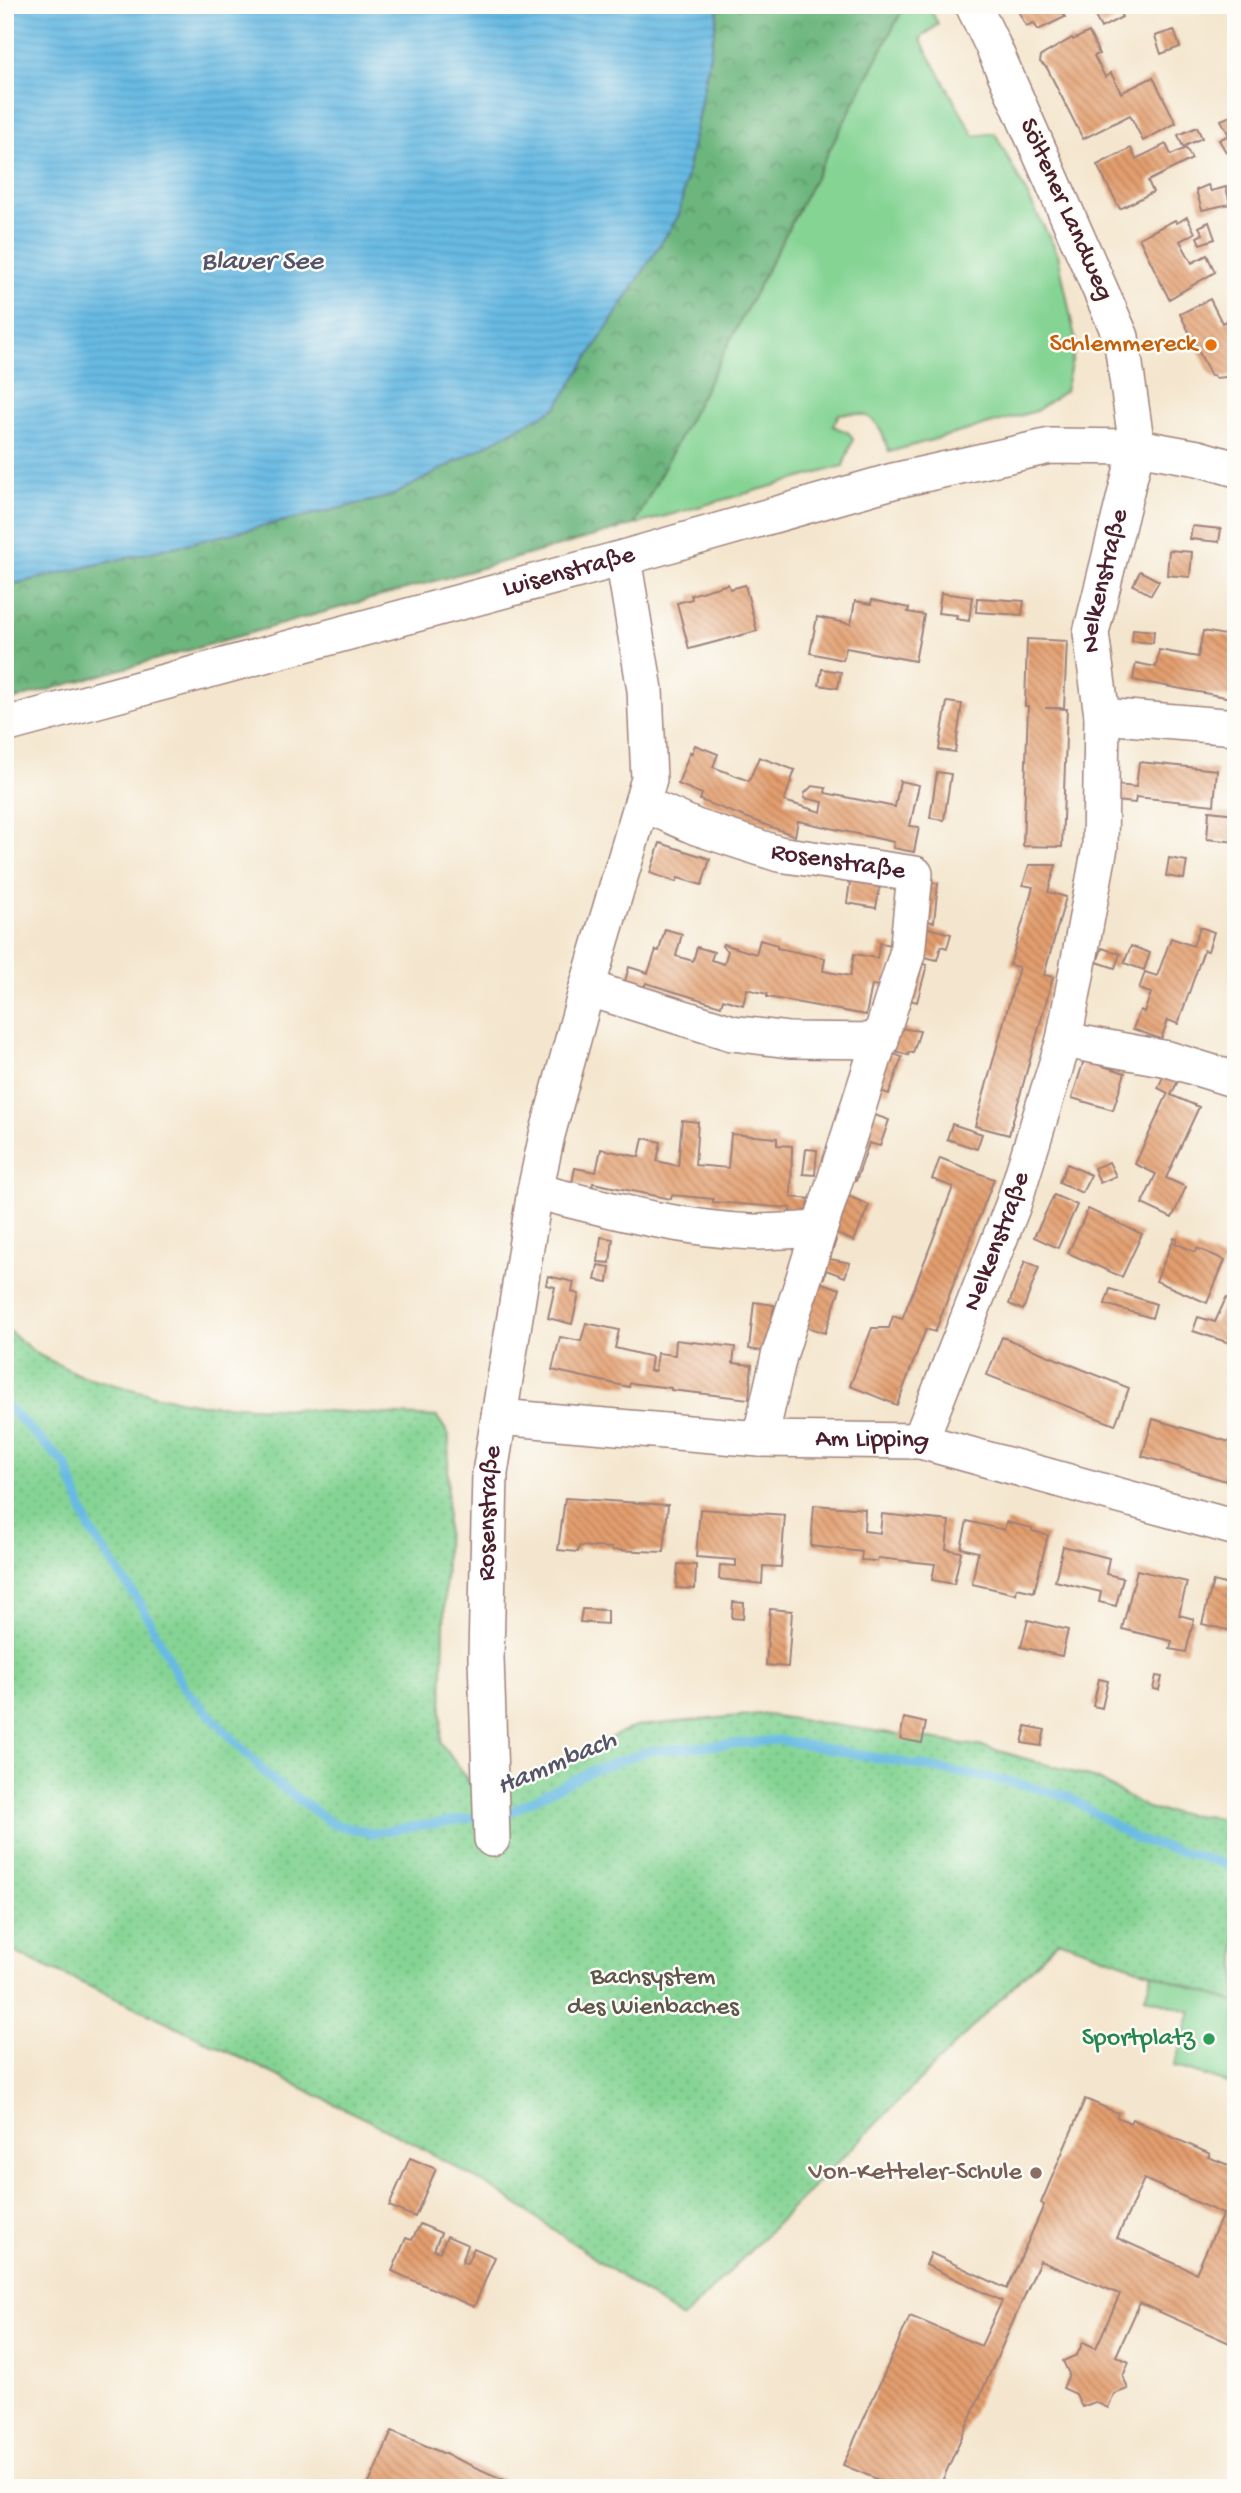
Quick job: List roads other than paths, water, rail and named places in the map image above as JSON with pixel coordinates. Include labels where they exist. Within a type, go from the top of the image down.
[{"type":"street","name":"Söltener Landweg","points":[[973,5],[1121,337],[1137,447]]},
{"type":"street","name":"Luisenstraße","points":[[5,725],[623,558],[893,481],[1050,446],[1137,447]]},
{"type":"street","points":[[1137,447],[1199,458],[1236,469]]},
{"type":"street","name":"Nelkenstraße","points":[[920,1441],[1013,1205],[1063,1040],[1100,847],[1102,716],[1091,634],[1137,447]]},
{"type":"street","name":"Rosenstraße","points":[[492,1839],[486,1658],[489,1487],[499,1417],[535,1191],[547,1135],[649,779],[645,690],[623,558]]},
{"type":"street","points":[[1102,716],[1236,727]]},
{"type":"street","name":"Rosenstraße","points":[[642,803],[696,827],[779,854],[915,874],[907,954],[779,1356],[760,1439]]},
{"type":"street","points":[[587,988],[733,1033],[789,1040],[881,1041]]},
{"type":"street","points":[[1063,1040],[1168,1059],[1236,1080]]},
{"type":"street","points":[[535,1191],[649,1219],[685,1224],[754,1232],[819,1229]]},
{"type":"street","name":"Am Lipping","points":[[499,1417],[760,1439],[920,1441],[1236,1528]]},
{"type":"water","name":"Blauer See","points":[[5,5],[716,5],[718,12],[679,215],[556,408],[392,496],[5,586]]},
{"type":"waterway","name":"Hammbach","points":[[5,1404],[66,1465],[90,1530],[143,1608],[184,1688],[271,1779],[333,1824],[371,1833],[485,1816]]},
{"type":"waterway","name":"Hammbach","points":[[499,1814],[508,1813],[588,1772],[648,1751],[778,1740],[1017,1783],[1069,1797],[1136,1839],[1236,1867]]},
{"type":"place","name":"Schlemmereck","points":[[1211,345]]},
{"type":"place","name":"Sportplatz","points":[[1209,2039]]},
{"type":"place","name":"Von-Ketteler-Schule","points":[[1036,2173]]},
{"type":"park label","name":"Bachsystem des Wienbaches","points":[[653,1993]]}]
